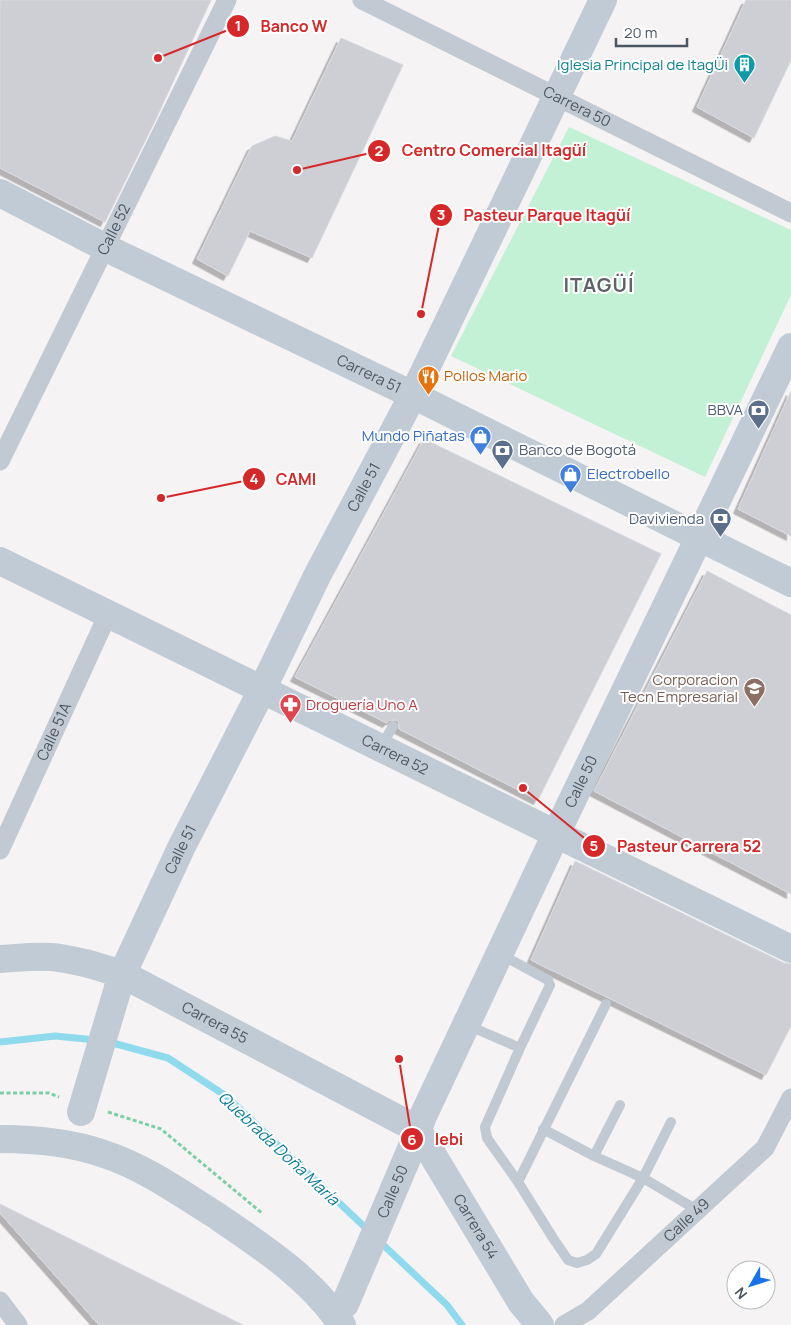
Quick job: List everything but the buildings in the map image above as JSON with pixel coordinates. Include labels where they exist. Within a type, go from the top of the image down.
[{"type":"street","name":"Calle 52","points":[[0,461],[227,0]]},
{"type":"street","name":"Carrera 50","points":[[362,0],[791,213]]},
{"type":"street","name":"Calle 51","points":[[75,1145],[81,1112],[120,981],[182,846],[262,690],[317,576],[413,395],[603,0]]},
{"type":"street","name":"Carrera 51","points":[[0,193],[106,248],[413,395],[791,583]]},
{"type":"street","name":"Calle 50","points":[[341,1315],[414,1139],[466,1025],[791,347]]},
{"type":"street","name":"Carrera 52","points":[[0,561],[262,690],[387,737],[556,834],[791,949]]},
{"type":"street","name":"Calle 51A","points":[[0,850],[108,614]]},
{"type":"street","name":"Carrera 55","points":[[0,959],[52,957],[87,964],[414,1139]]},
{"type":"street","name":"Calle 49","points":[[538,1323],[564,1325],[588,1311],[765,1148],[791,1098]]},
{"type":"street","points":[[0,1139],[32,1139],[75,1145],[106,1154],[149,1174],[267,1250],[305,1281],[341,1315]]},
{"type":"street","name":"Carrera 54","points":[[414,1139],[521,1302],[538,1323]]},
{"type":"street","points":[[0,1302],[18,1325]]},
{"type":"lane","points":[[500,954],[548,980],[550,984],[484,1127],[487,1138],[568,1260],[577,1263],[587,1260],[596,1254],[643,1178],[671,1122]]},
{"type":"lane","points":[[518,1182],[606,1004]]},
{"type":"lane","points":[[466,1025],[520,1048]]},
{"type":"lane","points":[[594,1156],[620,1105]]},
{"type":"lane","points":[[544,1129],[594,1156],[643,1178],[697,1210]]},
{"type":"green space","points":[[569,127],[791,230],[791,295],[705,477],[451,356]]},
{"type":"waterway","name":"Quebrada Doña María","points":[[0,1042],[55,1036],[96,1040]]},
{"type":"waterway","name":"Quebrada Doña María","points":[[109,1042],[168,1058],[226,1096],[370,1232]]},
{"type":"waterway","name":"Quebrada Doña María","points":[[378,1240],[447,1305],[462,1325]]},
{"type":"place","name":"Banco W","points":[[158,58]]},
{"type":"place","name":"Iglesia Principal de ItagÜi","points":[[744,84]]},
{"type":"place","name":"Centro Comercial Itagüí","points":[[297,170]]},
{"type":"place","name":"Pasteur Parque Itagüí","points":[[421,314]]},
{"type":"place","name":"Pollos Mario","points":[[428,395]]},
{"type":"place","name":"BBVA","points":[[759,429]]},
{"type":"place","name":"Mundo Piñatas","points":[[481,455]]},
{"type":"place","name":"Banco de Bogotá","points":[[503,469]]},
{"type":"place","name":"Electrobello","points":[[571,493]]},
{"type":"place","name":"CAMI","points":[[161,498]]},
{"type":"place","name":"Davivienda","points":[[720,538]]},
{"type":"place","name":"Corporacion Tecn Empresarial","points":[[754,708]]},
{"type":"place","name":"Droguería Uno A","points":[[290,724]]},
{"type":"place","name":"Pasteur Carrera 52","points":[[523,788]]},
{"type":"place","name":"Iebi","points":[[399,1059]]},
{"type":"district","name":"ITAGÜÍ","points":[[599,285]]}]
